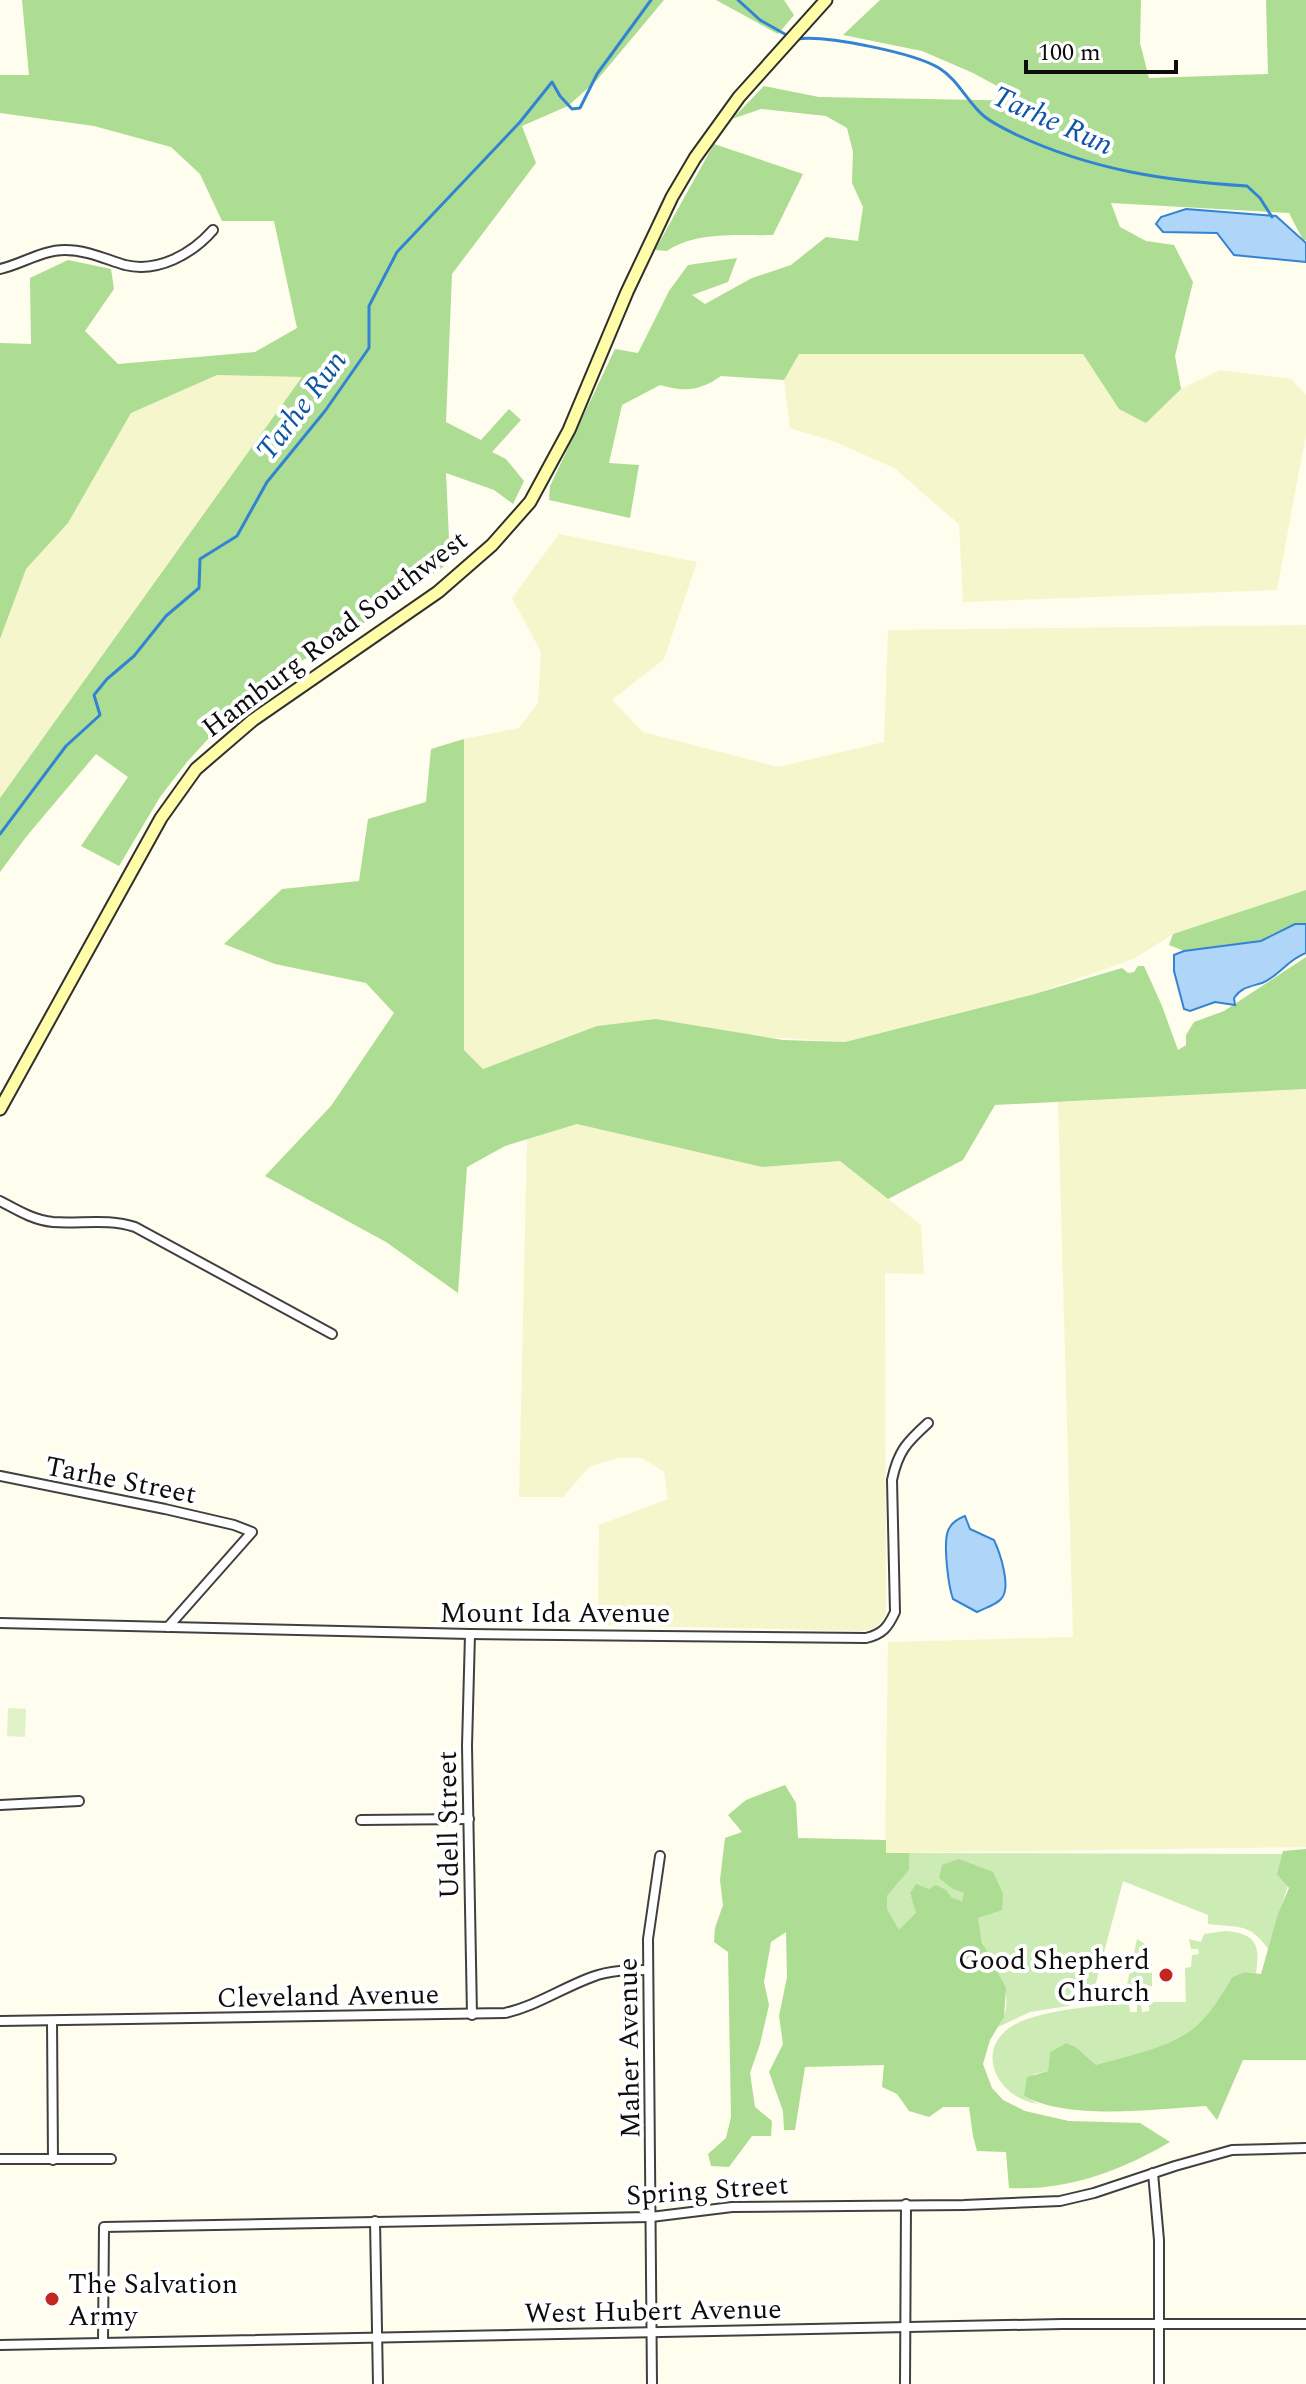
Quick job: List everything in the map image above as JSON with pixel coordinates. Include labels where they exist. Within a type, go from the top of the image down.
[{"type":"street","name":"Hamburg Road Southwest","points":[[0,1109],[161,818],[196,769],[253,720],[438,592],[492,545],[530,502],[569,430],[627,292],[672,197],[695,158],[739,97],[826,0]]},
{"type":"street","points":[[0,269],[61,250],[89,253],[129,266],[155,265],[193,250],[213,230]]},
{"type":"street","points":[[0,1201],[29,1216],[51,1222],[114,1222],[135,1227],[332,1334]]},
{"type":"street","name":"Mount Ida Avenue","points":[[0,1623],[470,1634],[866,1638],[879,1635],[889,1626],[895,1612],[892,1480],[903,1446],[928,1423]]},
{"type":"street","name":"Tarhe Street","points":[[0,1476],[234,1525],[252,1532],[168,1627]]},
{"type":"street","name":"Udell Street","points":[[470,1634],[472,2015]]},
{"type":"street","points":[[0,1805],[79,1801]]},
{"type":"street","points":[[361,1820],[469,1819]]},
{"type":"street","name":"Maher Avenue","points":[[652,2384],[648,1939],[660,1856]]},
{"type":"street","name":"Cleveland Avenue","points":[[0,2021],[472,2015],[520,2010],[608,1972],[648,1970]]},
{"type":"street","points":[[52,2021],[53,2160]]},
{"type":"street","name":"Spring Street","points":[[103,2342],[104,2227],[651,2217],[732,2207],[986,2205],[1060,2201],[1232,2150],[1306,2148]]},
{"type":"street","points":[[0,2159],[111,2159]]},
{"type":"street","points":[[1153,2173],[1159,2240],[1159,2384]]},
{"type":"street","points":[[905,2384],[906,2204]]},
{"type":"street","points":[[375,2221],[378,2384]]},
{"type":"street","name":"West Hubert Avenue","points":[[0,2345],[1062,2324],[1306,2324]]},
{"type":"green space","points":[[22,0],[664,0],[597,80],[568,106],[522,126],[536,163],[452,274],[446,422],[481,440],[509,409],[521,420],[492,452],[506,459],[524,481],[513,504],[494,490],[446,473],[450,562],[324,651],[279,670],[230,715],[160,797],[119,866],[81,846],[128,777],[96,754],[0,872],[0,798],[302,377],[217,375],[131,413],[68,523],[26,569],[0,639],[0,343],[31,344],[30,278],[68,260],[111,269],[114,289],[85,331],[118,364],[255,352],[297,328],[274,221],[222,221],[200,174],[171,147],[94,126],[0,113],[0,75],[29,75]]},
{"type":"green space","points":[[716,0],[784,0],[794,15],[778,34]]},
{"type":"green space","points":[[880,0],[1141,0],[1140,43],[1149,78],[1268,74],[1266,0],[1306,0],[1306,240],[1303,240],[1289,213],[1111,203],[1120,227],[1146,241],[1174,245],[1193,282],[1175,356],[1181,389],[1146,423],[1119,409],[1083,354],[799,354],[784,380],[721,376],[692,389],[660,385],[622,405],[609,463],[639,465],[630,518],[549,500],[550,486],[615,349],[638,353],[669,291],[688,265],[737,258],[728,282],[692,295],[705,304],[752,278],[791,265],[826,237],[858,241],[863,207],[852,183],[853,152],[847,128],[826,116],[761,109],[732,119],[764,86],[819,97],[1025,101],[973,73],[922,51],[843,35]]},
{"type":"green space","points":[[714,144],[803,174],[773,235],[704,237],[667,251],[655,250]]},
{"type":"green space","points":[[799,354],[1083,354],[1119,409],[1146,422],[1181,389],[1220,370],[1291,379],[1306,395],[1306,434],[1277,590],[963,602],[959,524],[894,468],[838,443],[790,428],[784,380]]},
{"type":"green space","points":[[217,375],[303,377],[0,798],[0,639],[26,569],[68,523],[131,413]]},
{"type":"green space","points":[[559,534],[697,562],[664,659],[612,700],[643,732],[778,767],[884,742],[888,630],[1306,625],[1306,890],[1173,934],[1134,959],[1031,995],[845,1042],[597,1026],[483,1069],[464,1050],[464,739],[519,728],[538,703],[541,652],[512,598]]},
{"type":"green space","points":[[464,739],[464,1050],[483,1069],[597,1026],[656,1019],[783,1040],[845,1042],[1031,995],[1122,968],[1128,973],[1134,972],[1138,966],[1144,966],[1178,1050],[1186,1045],[1186,1035],[1194,1022],[1224,1011],[1306,957],[1306,1089],[995,1105],[963,1160],[888,1199],[840,1161],[762,1167],[577,1124],[505,1146],[467,1167],[458,1293],[386,1242],[265,1176],[331,1106],[394,1013],[366,983],[275,964],[224,944],[282,889],[359,881],[368,819],[426,802],[431,749]]},
{"type":"green space","points":[[1306,890],[1306,924],[1295,924],[1261,941],[1184,951],[1169,945],[1173,934]]},
{"type":"green space","points":[[1306,1089],[1306,1847],[885,1853],[888,1642],[1073,1637],[1058,1102]]},
{"type":"green space","points":[[577,1124],[762,1167],[840,1161],[921,1225],[924,1274],[885,1273],[886,1614],[877,1627],[864,1631],[598,1625],[599,1525],[668,1499],[664,1472],[642,1458],[619,1458],[590,1466],[563,1497],[519,1497],[527,1139]]},
{"type":"green space","points":[[8,1708],[26,1709],[25,1737],[7,1736]]},
{"type":"green space","points":[[785,1785],[796,1803],[798,1838],[886,1840],[886,1853],[909,1853],[909,1870],[887,1896],[887,1909],[899,1930],[916,1913],[910,1893],[916,1884],[929,1889],[936,1885],[962,1901],[964,1893],[939,1878],[942,1865],[959,1859],[993,1872],[1003,1894],[1002,1910],[978,1918],[982,1942],[1006,1988],[1004,2017],[990,2040],[983,2064],[992,2088],[1003,2100],[1025,2111],[1069,2121],[1140,2123],[1170,2142],[1132,2162],[1093,2177],[1052,2186],[1009,2188],[1006,2152],[977,2151],[969,2107],[943,2107],[929,2117],[909,2111],[897,2094],[882,2087],[884,2065],[805,2067],[795,2130],[784,2130],[783,2111],[769,2072],[783,2044],[779,2016],[787,1977],[786,1932],[771,1942],[764,1982],[769,2005],[750,2073],[755,2107],[772,2121],[771,2136],[752,2136],[729,2167],[711,2166],[708,2154],[726,2138],[731,2117],[728,1952],[714,1942],[723,1905],[720,1880],[725,1838],[742,1832],[728,1815],[746,1800]]},
{"type":"green space","points":[[1306,1849],[1306,2060],[1243,2060],[1217,2120],[1206,2106],[1088,2111],[1043,2104],[1024,2096],[1027,2077],[1048,2071],[1050,2052],[1066,2043],[1076,2047],[1096,2065],[1157,2047],[1196,2026],[1214,2006],[1232,1977],[1245,1972],[1261,1974],[1278,1914],[1289,1888],[1277,1874],[1283,1851]]},
{"type":"green space","points":[[909,1853],[1296,1854],[1269,1950],[1255,1935],[1243,1928],[1208,1924],[1208,1915],[1123,1881],[1095,1986],[1099,1989],[1098,1996],[1068,2006],[1030,2012],[998,2027],[1004,2015],[1006,1994],[983,1943],[978,1918],[1003,1894],[953,1889],[965,1893],[962,1901],[929,1889],[910,1894],[917,1913],[899,1931],[887,1909],[887,1896],[909,1870]]},
{"type":"green space","points":[[1226,1931],[1244,1935],[1254,1943],[1256,1973],[1245,1972],[1232,1977],[1219,1999],[1190,2031],[1157,2047],[1096,2065],[1076,2047],[1066,2043],[1050,2052],[1048,2071],[1034,2074],[1024,2096],[1038,2104],[1011,2093],[1002,2083],[995,2072],[994,2047],[1001,2035],[1014,2025],[1070,2009],[1129,2004],[1130,2012],[1137,2012],[1137,2004],[1141,2004],[1142,2012],[1149,2011],[1149,2002],[1186,2002],[1185,1968],[1191,1967],[1192,1955],[1199,1954],[1198,1949],[1191,1949],[1189,1939],[1201,1942],[1204,1934]]},
{"type":"green space","points":[[1137,1939],[1145,1944],[1145,1964],[1152,1964],[1152,1986],[1126,1989]]},
{"type":"water","points":[[1186,209],[1276,216],[1306,243],[1306,262],[1234,255],[1217,233],[1163,232],[1156,224],[1161,217]]},
{"type":"water","points":[[1295,924],[1306,924],[1306,953],[1268,980],[1240,992],[1234,998],[1235,1005],[1215,1002],[1190,1011],[1184,1009],[1174,971],[1174,955],[1261,941]]},
{"type":"water","points":[[965,1516],[970,1529],[994,1540],[1005,1579],[1001,1599],[977,1612],[953,1599],[948,1576],[947,1534],[954,1523]]},
{"type":"waterway","name":"Tarhe Run","points":[[0,834],[66,746],[100,715],[94,695],[134,656],[166,616],[199,588],[200,559],[237,536],[267,482],[325,411],[369,348],[369,306],[397,252],[520,122],[552,82],[572,109],[580,108],[597,74],[651,0]]},
{"type":"waterway","name":"Tarhe Run","points":[[738,0],[760,20],[790,37]]},
{"type":"waterway","name":"Tarhe Run","points":[[797,39],[849,42],[927,62],[946,73],[985,117],[1017,135],[1073,157],[1130,172],[1247,186],[1260,198],[1272,217]]},
{"type":"place","name":"Good Shepherd Church","points":[[1166,1975]]},
{"type":"place","name":"The Salvation Army","points":[[52,2299]]}]
